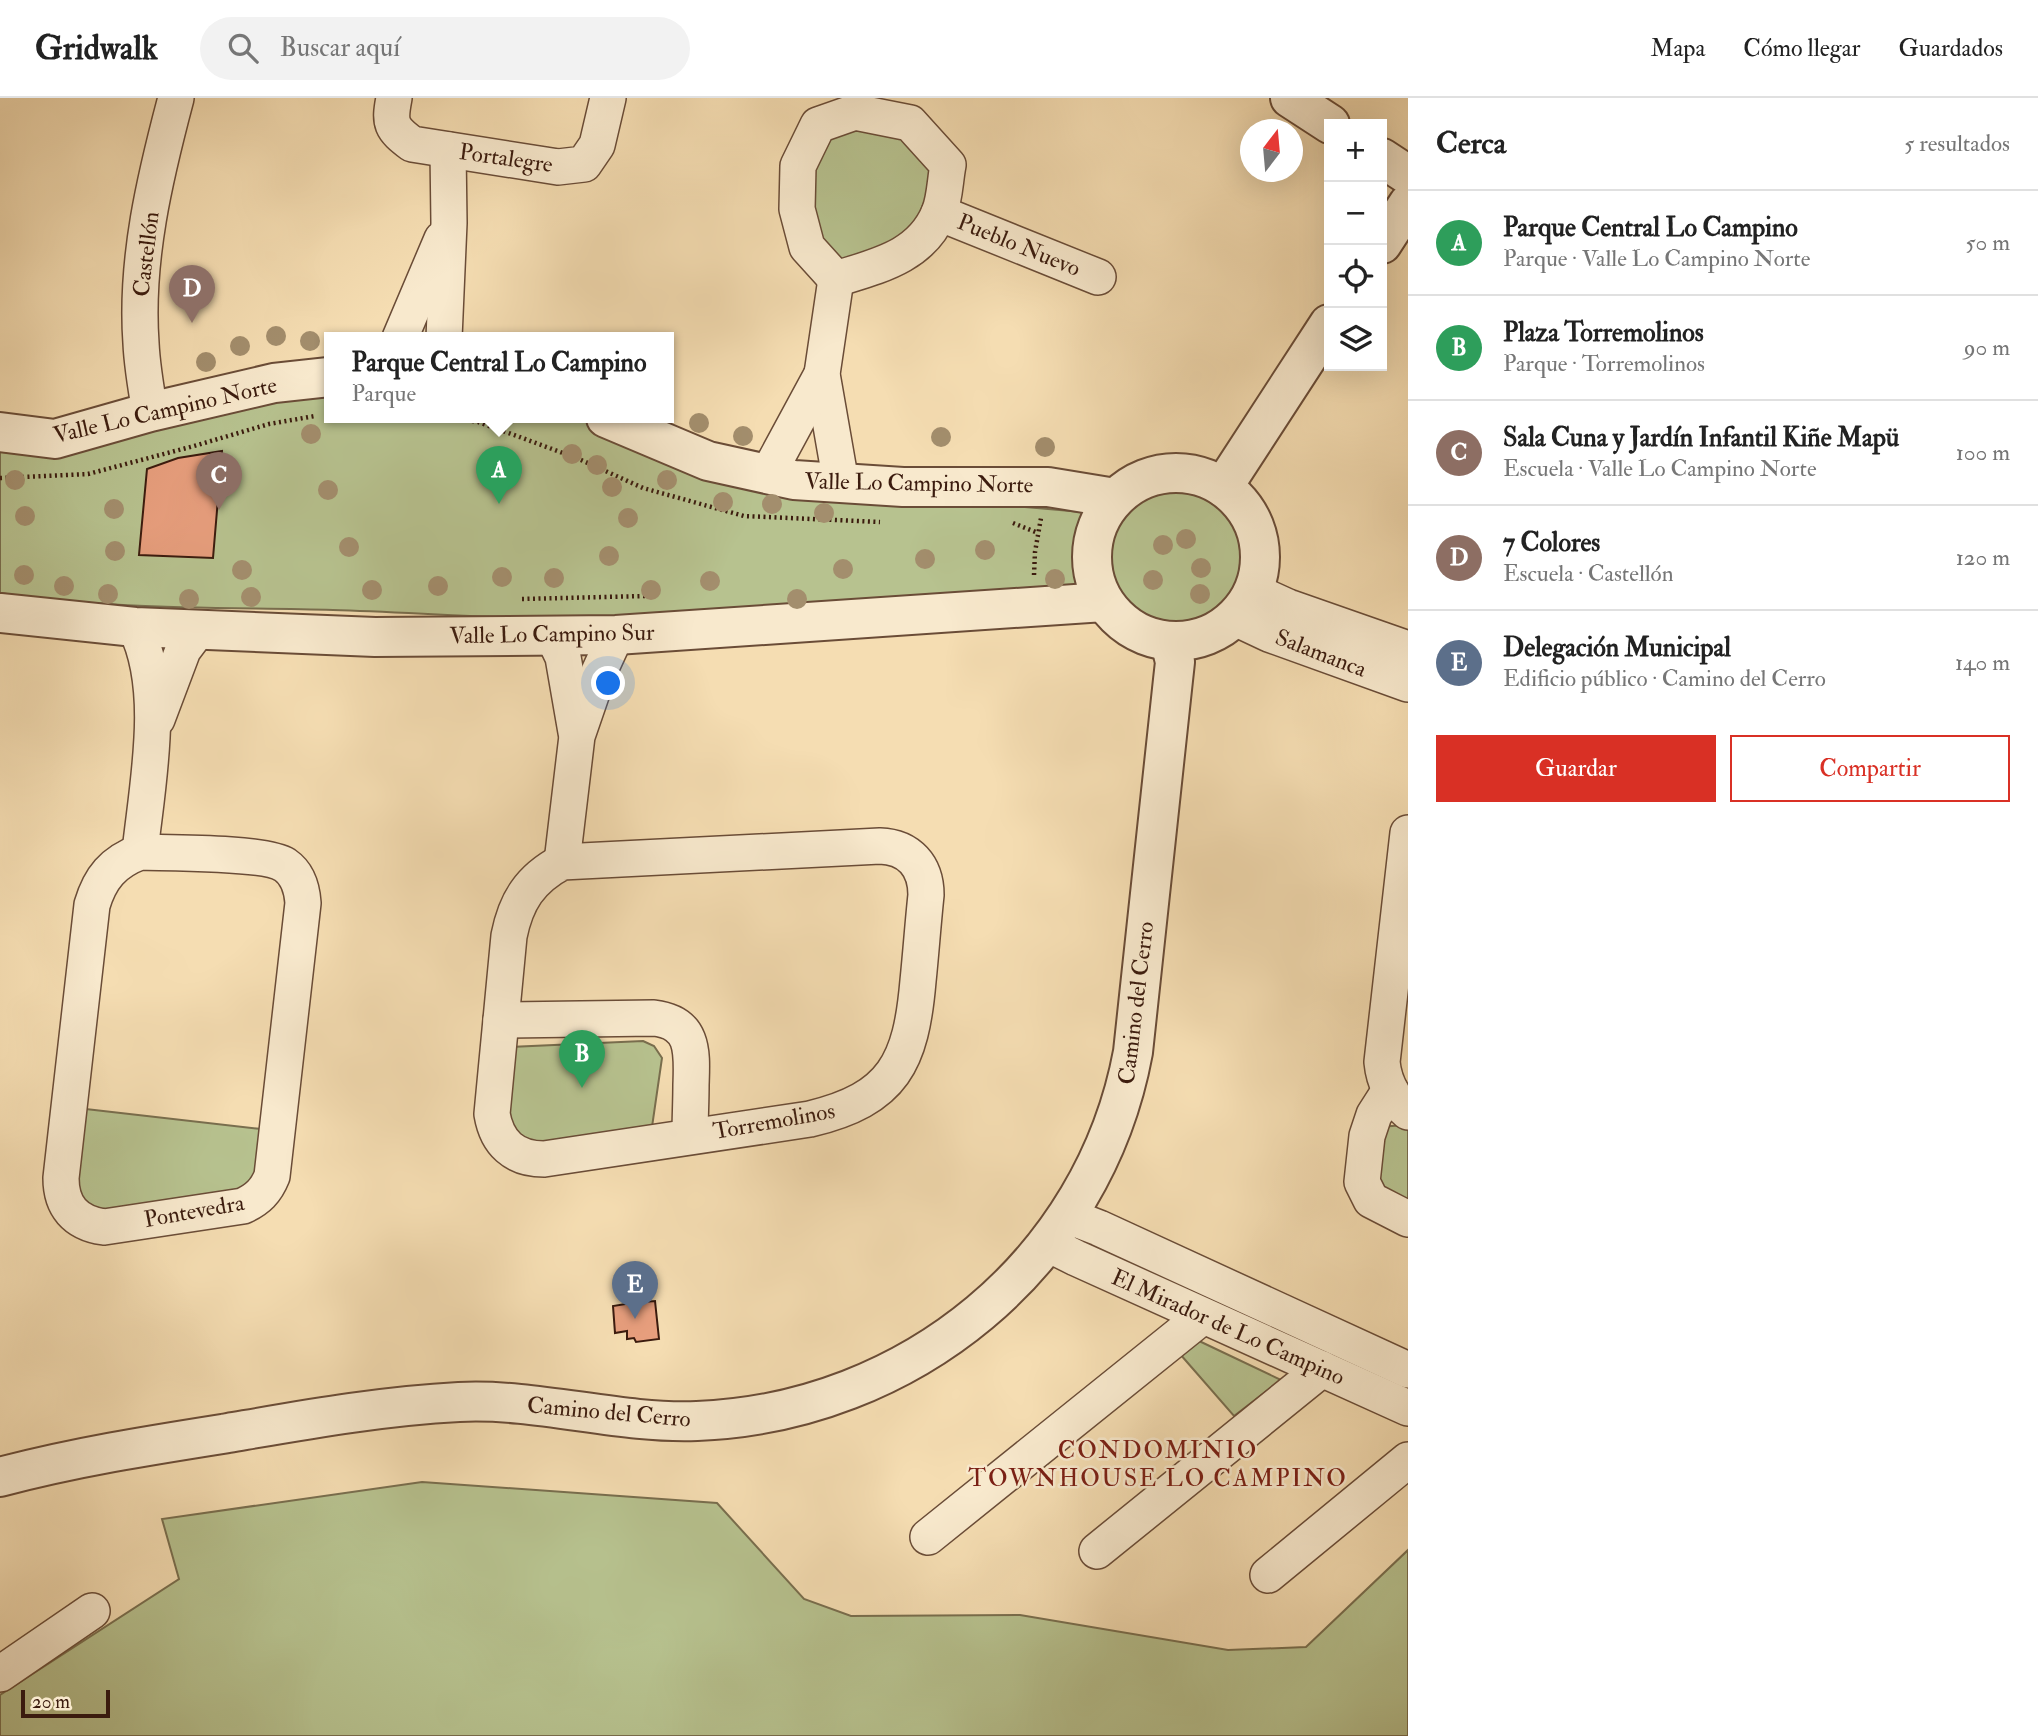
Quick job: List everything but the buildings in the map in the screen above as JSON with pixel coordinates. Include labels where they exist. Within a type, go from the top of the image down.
[{"type":"street","name":"Castellón","points":[[150,412],[141,342],[141,294],[154,188],[176,98]]},
{"type":"street","name":"Portalegre","points":[[394,98],[390,117],[395,131],[411,144],[558,167],[584,164],[597,145],[608,98]]},
{"type":"street","points":[[1290,98],[1324,120]]},
{"type":"street","name":"Pueblo Nuevo","points":[[855,112],[910,123],[948,164],[939,213],[919,245],[882,264],[836,278],[807,247],[797,209],[798,166],[818,125],[855,112]]},
{"type":"street","points":[[444,332],[449,223],[448,150]]},
{"type":"street","points":[[1387,161],[1408,175]]},
{"type":"street","points":[[1387,236],[1408,204]]},
{"type":"street","name":"Pueblo Nuevo","points":[[939,213],[1098,277]]},
{"type":"street","points":[[403,332],[449,223]]},
{"type":"street","points":[[836,278],[822,374],[841,483]]},
{"type":"street","points":[[1223,487],[1324,332]]},
{"type":"street","points":[[768,474],[822,374]]},
{"type":"street","name":"Valle Lo Campino Norte","points":[[0,432],[55,439],[150,412],[274,383],[324,378]]},
{"type":"street","name":"Valle Lo Campino Norte","points":[[618,423],[708,461],[793,480],[903,487],[1048,487],[1115,498]]},
{"type":"street","points":[[1186,473],[1206,478],[1223,487],[1247,511],[1255,526],[1261,559],[1244,605],[1216,632],[1194,639],[1170,642],[1133,630],[1104,602],[1096,585],[1092,548],[1100,521],[1115,498],[1148,477],[1186,473]]},
{"type":"street","name":"Valle Lo Campino Sur","points":[[0,613],[135,627],[198,630],[375,637],[553,636],[616,635],[1030,587],[1104,602]]},
{"type":"street","name":"Salamanca","points":[[1244,605],[1288,607],[1408,649]]},
{"type":"street","name":"Salamanca","points":[[1244,605],[1294,643],[1408,684]]},
{"type":"street","points":[[135,627],[147,660],[154,726],[140,852]]},
{"type":"street","points":[[154,726],[183,650],[198,630]]},
{"type":"street","points":[[562,862],[577,736],[599,672],[616,635]]},
{"type":"street","points":[[553,636],[563,657],[577,736]]},
{"type":"street","name":"Camino del Cerro","points":[[0,1477],[135,1448],[317,1418],[427,1404],[530,1404],[651,1419],[737,1419],[819,1402],[902,1366],[944,1340],[982,1312],[1017,1279],[1058,1230],[1097,1163],[1126,1090],[1133,1052],[1175,662],[1170,642]]},
{"type":"street","points":[[1408,833],[1404,904],[1382,1053],[1383,1072],[1399,1101],[1374,1115],[1367,1136],[1362,1182],[1371,1200],[1408,1219]]},
{"type":"street","name":"Torremolinos","points":[[880,846],[891,846],[910,855],[923,873],[926,895],[913,1031],[900,1062],[874,1093],[827,1115],[544,1159],[531,1159],[509,1149],[494,1127],[492,1114],[509,936],[516,908],[532,883],[562,862],[880,846]]},
{"type":"street","name":"Pontevedra","points":[[140,852],[272,859],[292,871],[298,881],[303,903],[272,1176],[268,1186],[261,1195],[243,1206],[104,1227],[92,1225],[71,1213],[64,1203],[61,1178],[93,905],[97,890],[113,866],[140,852]]},
{"type":"street","points":[[501,1020],[654,1018],[673,1023],[681,1028],[691,1046],[690,1135]]},
{"type":"street","name":"El Mirador de Lo Campino","points":[[1058,1230],[1099,1228],[1408,1370]]},
{"type":"street","name":"El Mirador de Lo Campino","points":[[1058,1230],[1203,1316],[1408,1408]]},
{"type":"street","points":[[928,1537],[1203,1316]]},
{"type":"street","points":[[1097,1551],[1322,1369]]},
{"type":"street","points":[[1268,1575],[1408,1460]]},
{"type":"street","points":[[0,1674],[92,1611]]},
{"type":"path","points":[[0,478],[88,474],[269,424],[317,415]]},
{"type":"path","points":[[1030,587],[1048,487]]},
{"type":"path","points":[[516,599],[648,596]]},
{"type":"green space","points":[[857,126],[902,136],[934,169],[927,210],[910,237],[841,264],[817,238],[809,171],[826,137]]},
{"type":"green space","points":[[324,387],[324,423],[595,423],[705,470],[902,496],[1093,513],[1084,532],[1081,553],[1082,575],[1088,595],[763,612],[539,618],[124,605],[0,593],[0,440]]},
{"type":"green space","points":[[1177,489],[1203,495],[1226,509],[1240,532],[1246,558],[1240,584],[1226,607],[1203,621],[1177,627],[1151,621],[1128,607],[1114,584],[1108,558],[1114,532],[1128,509],[1151,495]]},
{"type":"green space","points":[[643,1041],[654,1046],[662,1058],[652,1127],[543,1149],[518,1136],[505,1117],[510,1047]]},
{"type":"green space","points":[[77,1108],[261,1129],[255,1178],[247,1192],[108,1217],[78,1198]]},
{"type":"green space","points":[[1379,1127],[1408,1127],[1408,1208],[1392,1201],[1371,1165]]},
{"type":"green space","points":[[1197,1340],[1281,1380],[1234,1416],[1180,1354]]},
{"type":"green space","points":[[422,1482],[717,1503],[804,1599],[851,1616],[1020,1615],[1228,1650],[1306,1647],[1408,1550],[1408,1736],[0,1736],[0,1695],[179,1579],[162,1519]]},
{"type":"place","name":"7 Colores","points":[[192,323]]},
{"type":"place","name":"Parque Central Lo Campino","points":[[499,504]]},
{"type":"place","name":"Sala Cuna y Jardín Infantil Kiñe Mapü","points":[[219,510]]},
{"type":"place","name":"Plaza Torremolinos","points":[[582,1088]]},
{"type":"place","name":"Delegación Municipal","points":[[635,1319]]},
{"type":"district","name":"CONDOMINIO TOWNHOUSE LO CAMPINO","points":[[1158,1464]]}]
